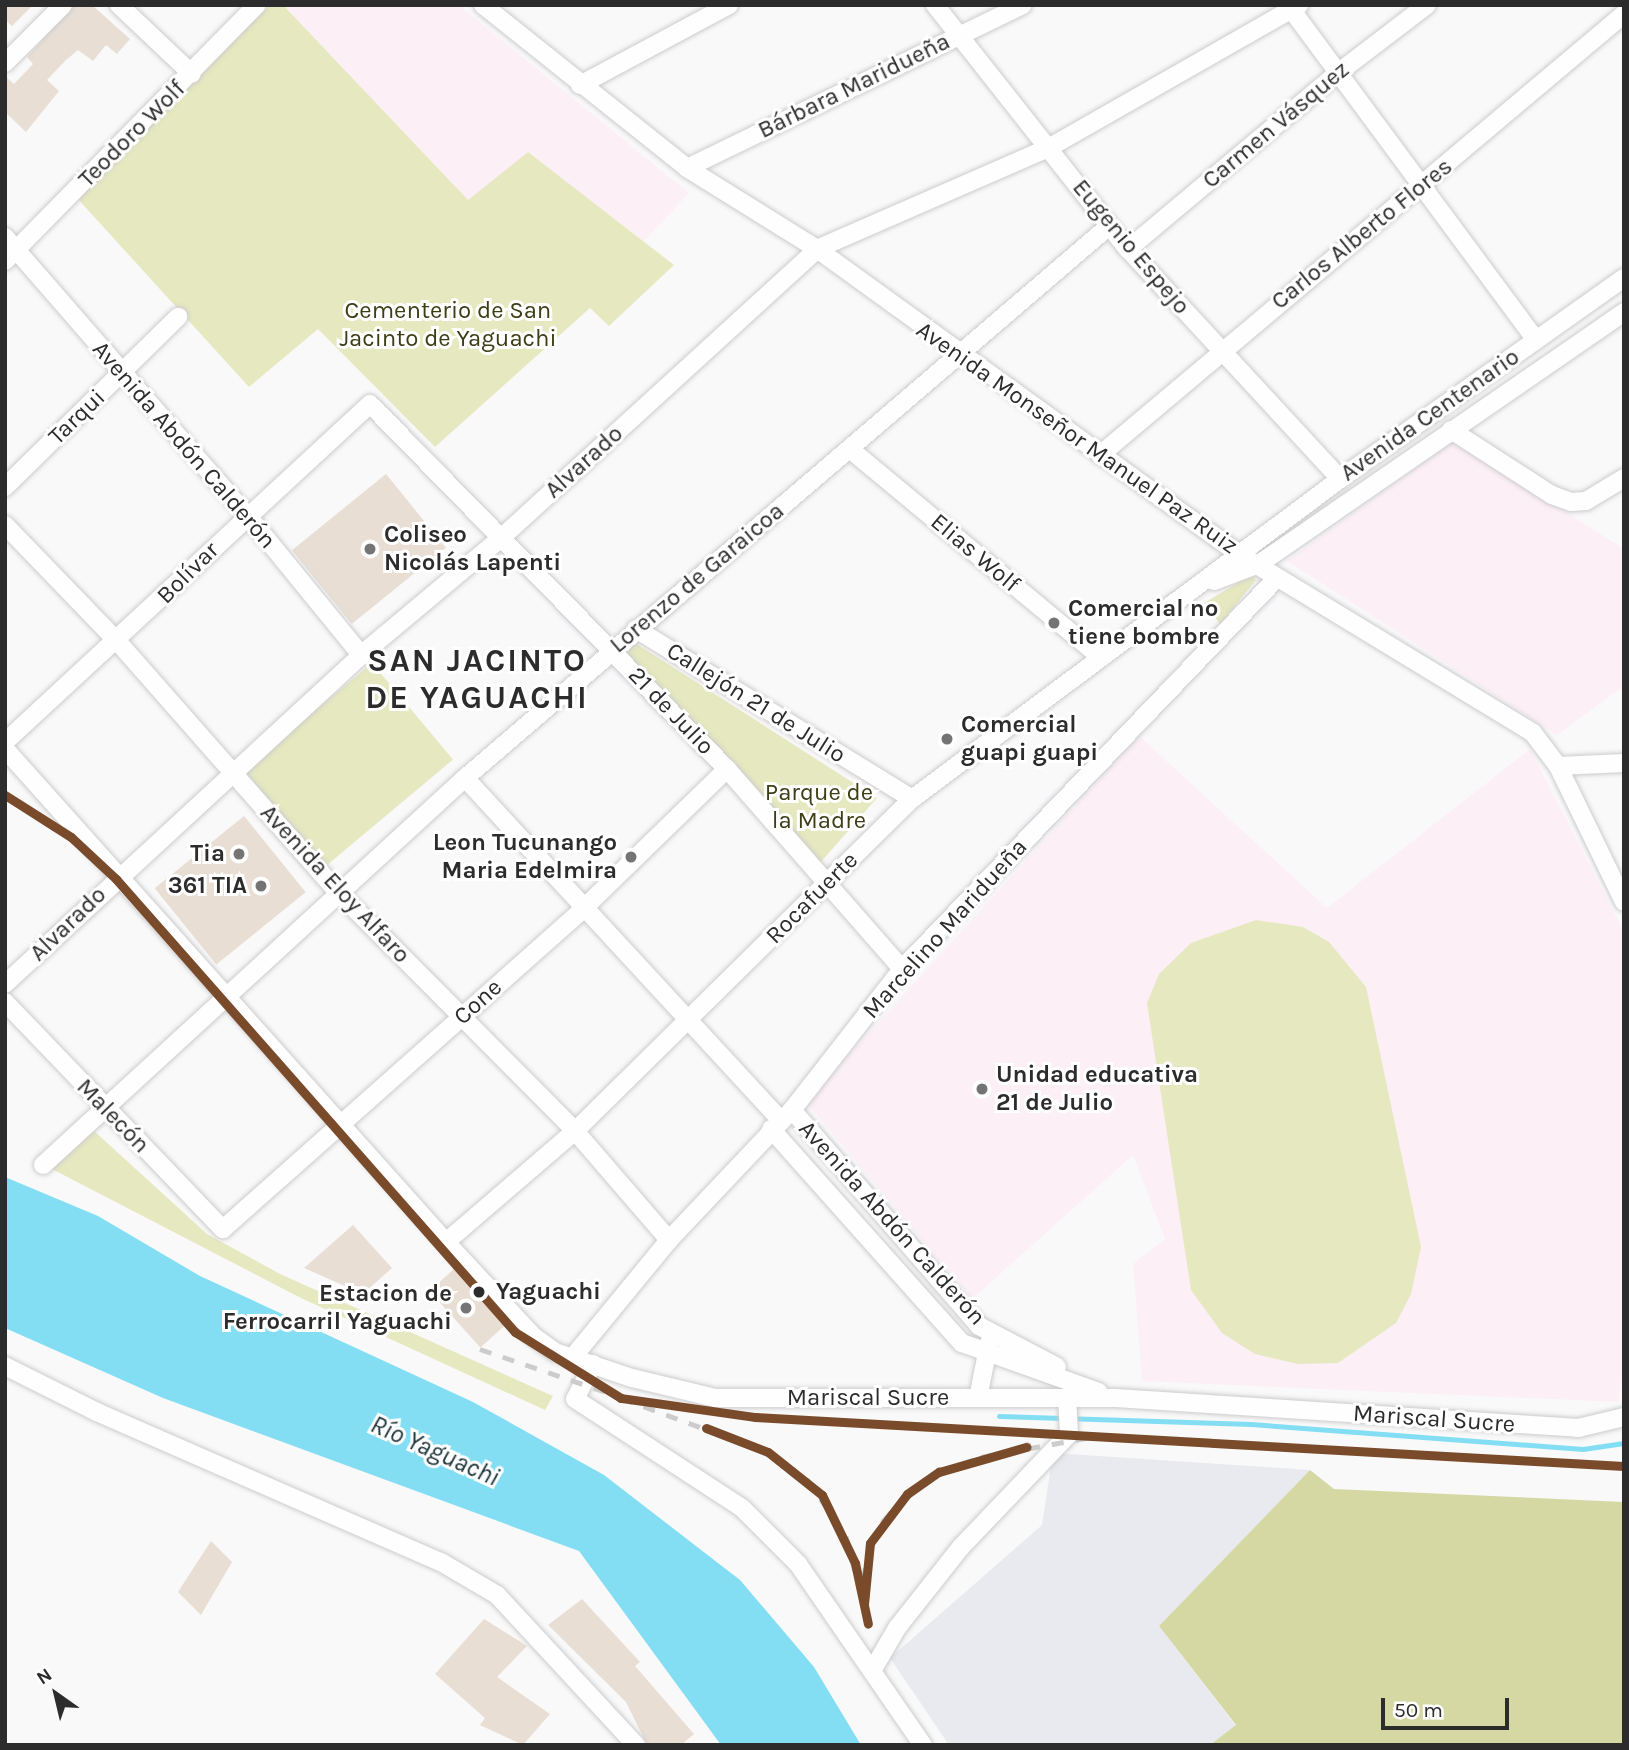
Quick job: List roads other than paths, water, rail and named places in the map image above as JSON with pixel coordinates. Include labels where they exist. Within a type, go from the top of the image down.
[{"type":"street","points":[[5,63],[62,5]]},
{"type":"street","points":[[119,5],[192,74]]},
{"type":"street","name":"Teodoro Wolf","points":[[9,249],[192,74],[257,5]]},
{"type":"street","name":"Avenida Monseñor Manuel Paz Ruiz","points":[[483,5],[687,168],[817,249],[960,356],[1238,554],[1259,564],[1277,578],[1533,733],[1558,766],[1615,866],[1624,902]]},
{"type":"street","points":[[580,85],[729,5]]},
{"type":"street","name":"Eugenio Espejo","points":[[935,5],[1050,147],[1128,249],[1219,351],[1340,479]]},
{"type":"street","name":"Bárbara Maridueña","points":[[687,168],[1022,5]]},
{"type":"street","name":"Carmen Vásquez","points":[[1128,249],[1338,73],[1427,5]]},
{"type":"street","points":[[1293,7],[1338,73],[1535,340]]},
{"type":"street","name":"Alvarado","points":[[5,985],[361,655],[501,538],[817,249],[1050,147],[1293,7]]},
{"type":"street","name":"Carlos Alberto Flores","points":[[1100,455],[1219,351],[1624,14]]},
{"type":"street","name":"Lorenzo de Garaicoa","points":[[43,1165],[465,778],[611,650],[852,450],[1109,226]]},
{"type":"street","name":"Avenida Abdón Calderón","points":[[9,249],[247,514],[361,655]]},
{"type":"street","name":"Avenida Centenario","points":[[1238,554],[1624,278]]},
{"type":"street","name":"Avenida Centenario","points":[[1259,564],[1624,312]]},
{"type":"street","name":"Tarqui","points":[[5,487],[178,317]]},
{"type":"street","name":"21 de Julio","points":[[370,404],[727,769],[902,969]]},
{"type":"street","name":"Bolívar","points":[[5,742],[118,642],[247,514],[313,462],[370,404]]},
{"type":"street","points":[[1451,430],[1552,495],[1571,502],[1586,501],[1624,478]]},
{"type":"street","name":"Elias Wolf","points":[[852,450],[1099,656]]},
{"type":"street","name":"Avenida Eloy Alfaro","points":[[5,525],[118,642],[338,892],[575,1132],[669,1240]]},
{"type":"street","name":"Rocafuerte","points":[[446,1242],[575,1132],[912,799],[1099,656],[1204,584],[1238,554]]},
{"type":"street","name":"Rocafuerte","points":[[1204,584],[1259,564]]},
{"type":"street","name":"Marcelino Maridueña","points":[[573,1357],[669,1240],[781,1120],[902,969],[1277,578]]},
{"type":"street","name":"Callejón 21 de Julio","points":[[636,629],[912,799]]},
{"type":"street","name":"Mariscal Sucre","points":[[5,749],[122,875],[343,1121],[446,1242],[533,1336],[573,1357],[716,1398],[1116,1398],[1577,1428],[1624,1417]]},
{"type":"street","points":[[1558,766],[1624,763]]},
{"type":"street","name":"Cone","points":[[223,1229],[583,909],[727,769]]},
{"type":"street","name":"Avenida Abdón Calderón","points":[[465,778],[583,909],[979,1326],[1116,1398]]},
{"type":"street","name":"Malecón","points":[[5,1002],[223,1229]]},
{"type":"street","name":"Avenida Abdón Calderón","points":[[781,1120],[961,1343],[1116,1398]]},
{"type":"street","points":[[978,1398],[991,1333]]},
{"type":"street","points":[[593,1364],[575,1399],[742,1508],[798,1564],[923,1745]]},
{"type":"street","points":[[5,1366],[441,1562],[496,1595],[636,1745]]},
{"type":"street","points":[[872,1671],[897,1628],[961,1546],[1069,1434],[1067,1397]]},
{"type":"water","name":"Río Yaguachi","points":[[5,1177],[98,1216],[200,1276],[473,1402],[604,1475],[740,1580],[814,1667],[861,1745],[721,1745],[579,1551],[163,1398],[5,1328]]},
{"type":"waterway","points":[[999,1416],[1251,1424],[1583,1449],[1624,1443]]},
{"type":"railway","points":[[480,1349],[615,1395]]},
{"type":"railway","points":[[621,1398],[768,1452],[807,1479],[846,1536],[868,1624]]},
{"type":"railway","points":[[863,1580],[870,1543],[883,1521],[907,1494],[939,1472],[981,1457],[1091,1437]]},
{"type":"place","name":"Coliseo Nicolás Lapenti","points":[[370,549]]},
{"type":"place","name":"Comercial no tiene bombre","points":[[1054,623]]},
{"type":"place","name":"Comercial guapi guapi","points":[[947,739]]},
{"type":"place","name":"Tia","points":[[239,854]]},
{"type":"place","name":"Leon Tucunango Maria Edelmira","points":[[631,857]]},
{"type":"place","name":"361 TIA","points":[[261,886]]},
{"type":"place","name":"Unidad educativa 21 de Julio","points":[[982,1089]]},
{"type":"place","name":"Yaguachi","points":[[479,1292]]},
{"type":"place","name":"Estacion de Ferrocarril Yaguachi","points":[[466,1308]]},
{"type":"district","name":"SAN JACINTO DE YAGUACHI","points":[[477,680]]},
{"type":"park label","name":"Cementerio de San Jacinto de Yaguachi","points":[[448,325]]},
{"type":"park label","name":"Parque de la Madre","points":[[819,807]]}]
